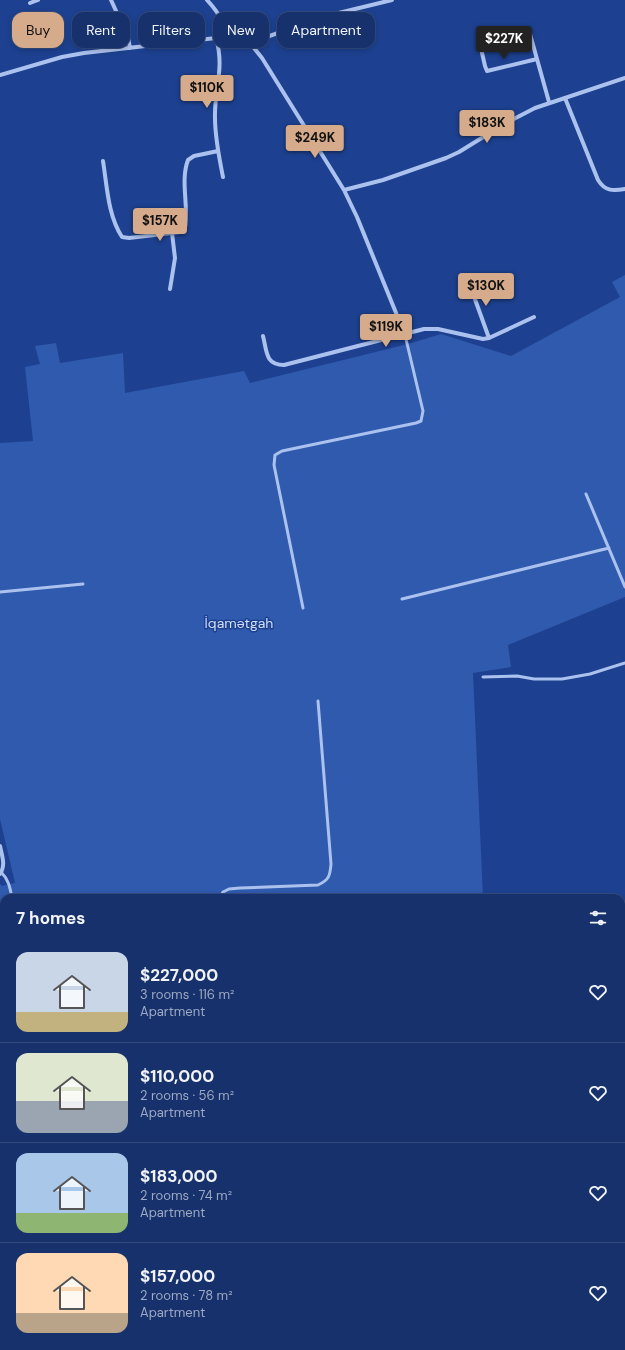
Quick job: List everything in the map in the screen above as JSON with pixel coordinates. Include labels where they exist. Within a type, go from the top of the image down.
[{"type":"street","points":[[30,3],[38,0]]},
{"type":"street","points":[[111,0],[117,12]]},
{"type":"street","points":[[207,0],[218,12]]},
{"type":"street","points":[[269,36],[322,17],[392,0]]},
{"type":"street","points":[[530,34],[549,102]]},
{"type":"street","points":[[0,75],[62,57],[103,50],[213,38]]},
{"type":"street","points":[[480,44],[487,71],[537,60]]},
{"type":"street","points":[[219,48],[220,60],[215,117],[218,151],[223,177]]},
{"type":"street","points":[[254,48],[262,58],[344,190],[357,217],[405,335]]},
{"type":"street","points":[[344,190],[383,180],[446,158],[459,152],[516,117],[549,102],[625,78]]},
{"type":"street","points":[[565,98],[598,180],[602,186],[608,190],[625,189]]},
{"type":"street","points":[[103,162],[111,210],[116,229],[122,237],[129,238],[180,232],[185,228],[185,168],[188,160],[194,156],[218,151]]},
{"type":"street","points":[[170,289],[175,258],[172,233]]},
{"type":"street","points":[[468,280],[489,338]]},
{"type":"street","points":[[264,336],[268,358],[271,363],[276,365],[284,365],[424,330],[438,329],[477,339],[489,338],[534,317]]},
{"type":"street","points":[[0,846],[3,863],[1,873]]},
{"type":"lane","points":[[303,608],[274,465],[275,456],[282,451],[421,421],[423,411],[405,335]]},
{"type":"lane","points":[[586,494],[625,587]]},
{"type":"lane","points":[[402,599],[609,548]]},
{"type":"lane","points":[[0,592],[83,584]]},
{"type":"lane","points":[[483,677],[517,676],[534,679],[562,679],[590,674],[625,663]]},
{"type":"lane","points":[[222,894],[229,889],[318,885],[326,881],[330,874],[331,864],[318,701]]},
{"type":"lane","points":[[1,873],[6,877],[11,894]]},
{"type":"green space","name":"İqamətgah","points":[[625,275],[625,597],[508,645],[511,667],[473,673],[483,894],[0,894],[0,884],[2,886],[15,883],[0,819],[0,443],[33,441],[25,367],[40,364],[35,346],[56,343],[60,363],[123,353],[125,393],[244,371],[250,383],[408,344],[441,334],[511,356],[620,297],[612,282]]}]
